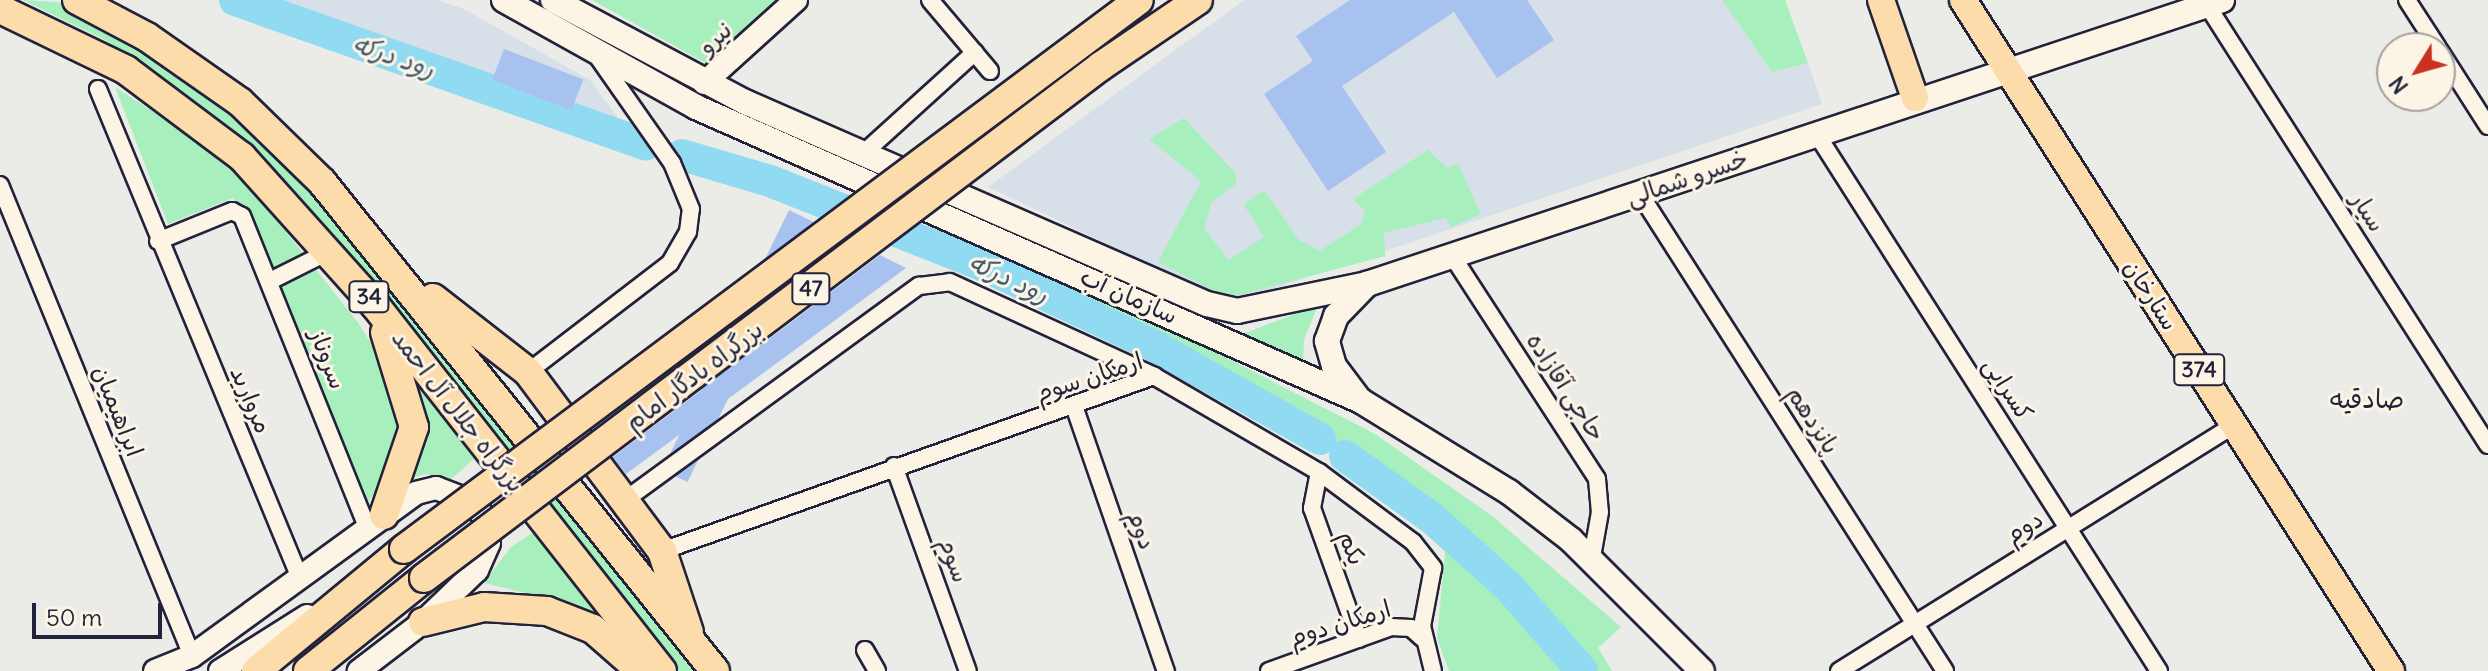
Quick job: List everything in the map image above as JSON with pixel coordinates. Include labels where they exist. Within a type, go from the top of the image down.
[{"type":"highway","name":"بزرگراه جلال آل احمد","points":[[77,0],[147,37],[240,102],[322,182],[400,273],[715,671]]},
{"type":"highway","name":"بزرگراه یادگار امام","points":[[256,671],[355,585],[1139,0]]},
{"type":"highway","name":"بزرگراه یادگار امام","points":[[308,671],[424,578],[1101,66],[1198,0]]},
{"type":"highway","name":"بزرگراه جلال آل احمد","points":[[0,9],[126,70],[242,157],[330,251],[375,305],[662,671]]},
{"type":"highway","points":[[400,273],[528,372],[662,551],[677,581],[691,641]]},
{"type":"highway","points":[[375,305],[414,427],[376,521]]},
{"type":"highway","points":[[423,622],[484,607],[547,611],[593,629],[641,671]]},
{"type":"main road","name":"سازمان آب","points":[[504,0],[696,107],[837,166],[1207,304],[1237,311],[1367,284]]},
{"type":"main road","name":"سازمان آب","points":[[553,0],[704,83],[860,148],[1361,401],[1509,492],[1592,557],[1702,671]]},
{"type":"main road","points":[[1881,0],[1915,98]]},
{"type":"main road","name":"ستارخان","points":[[1963,0],[2391,671]]},
{"type":"main road","name":"خسرو شمالی","points":[[1367,284],[2006,69],[2165,9],[2215,3]]},
{"type":"main road","points":[[837,166],[860,148]]},
{"type":"main road","points":[[1361,401],[1334,366],[1327,341],[1336,316],[1367,284]]},
{"type":"street","name":"نیرو","points":[[704,83],[796,0]]},
{"type":"street","points":[[930,0],[990,71]]},
{"type":"street","points":[[2407,0],[2427,32]]},
{"type":"street","name":"سیار","points":[[2215,3],[2488,445]]},
{"type":"street","points":[[528,372],[670,263],[688,232],[691,209],[672,163],[638,119],[591,48]]},
{"type":"street","points":[[860,148],[975,52]]},
{"type":"street","points":[[2456,76],[2488,126]]},
{"type":"street","name":"مروارید","points":[[98,89],[158,241],[300,578]]},
{"type":"street","name":"کسرایی","points":[[1816,133],[2159,671]]},
{"type":"street","name":"ابراهیمیان","points":[[0,185],[192,656]]},
{"type":"street","name":"پانزدهم","points":[[1640,194],[1945,671]]},
{"type":"street","name":"سروناز","points":[[158,241],[238,212],[272,280],[376,521]]},
{"type":"street","points":[[272,280],[330,251]]},
{"type":"street","name":"حاجی آقازاده","points":[[1451,254],[1597,479],[1600,512],[1592,557]]},
{"type":"street","points":[[625,500],[931,281],[950,282],[1154,376]]},
{"type":"street","name":"ارمکان سوم","points":[[662,551],[1154,376],[1319,472],[1403,534],[1430,562],[1422,638],[1433,671]]},
{"type":"street","name":"دوم","points":[[1074,406],[1166,671]]},
{"type":"street","name":"دوم","points":[[1839,671],[2234,425]]},
{"type":"street","name":"سوم","points":[[894,466],[968,671]]},
{"type":"street","name":"یکم","points":[[1319,472],[1312,508],[1359,639]]},
{"type":"street","points":[[155,671],[192,656],[376,521],[436,488],[473,502],[487,521],[489,543],[477,570],[423,622],[359,671]]},
{"type":"street","points":[[220,671],[355,585]]},
{"type":"street","name":"ارمکان دوم","points":[[1269,671],[1399,626],[1422,638]]},
{"type":"street","points":[[865,650],[877,671]]},
{"type":"shaded area","points":[[259,0],[436,0],[464,9],[590,80],[629,133]]},
{"type":"shaded area","points":[[1244,0],[1722,0],[1772,72],[1808,63],[1822,104],[1231,303],[988,187]]},
{"type":"green space","points":[[23,0],[67,3],[192,82],[263,141],[378,270],[693,671],[675,671],[373,279],[289,185],[169,84],[105,40]]},
{"type":"green space","points":[[592,0],[778,0],[709,65]]},
{"type":"green space","points":[[1722,0],[1785,0],[1808,63],[1772,72]]},
{"type":"green space","points":[[115,87],[217,153],[248,184],[359,324],[392,377],[402,413],[391,470],[367,503],[251,217],[233,198],[168,224]]},
{"type":"green space","points":[[1184,118],[1236,174],[1236,184],[1211,203],[1204,229],[1229,260],[1264,237],[1244,205],[1264,190],[1299,240],[1320,251],[1361,224],[1365,211],[1353,199],[1428,150],[1447,168],[1458,164],[1481,214],[1451,227],[1446,218],[1384,233],[1385,256],[1228,298],[1158,262],[1201,181],[1149,139]]},
{"type":"green space","points":[[963,237],[1150,319],[1375,434],[1492,516],[1621,627],[1598,648],[1612,671],[1587,671],[1506,573],[1396,480],[1170,344],[957,249]]},
{"type":"green space","points":[[1318,305],[1304,340],[1303,366],[1238,336]]},
{"type":"green space","points":[[406,361],[474,459],[450,480],[426,474],[404,480]]},
{"type":"green space","points":[[535,531],[616,636],[565,602],[484,583],[510,548]]},
{"type":"green space","points":[[1446,542],[1516,605],[1570,671],[1449,671],[1437,638]]},
{"type":"building","points":[[1350,0],[1527,0],[1554,40],[1497,78],[1454,12],[1342,86],[1386,152],[1328,191],[1264,94],[1313,61],[1296,36]]},
{"type":"building","points":[[504,49],[583,79],[572,110],[492,80]]},
{"type":"building","points":[[789,210],[814,222],[687,482],[662,470]]},
{"type":"building","points":[[880,255],[906,268],[626,474],[613,457]]},
{"type":"waterway","name":"رود درکه","points":[[235,0],[645,144]]},
{"type":"waterway","name":"رود درکه","points":[[682,155],[770,181],[982,265],[1158,348],[1320,439]]},
{"type":"waterway","name":"رود درکه","points":[[1345,456],[1433,519],[1509,587],[1582,671]]},
{"type":"district","name":"صادقیه","points":[[2367,399]]}]
